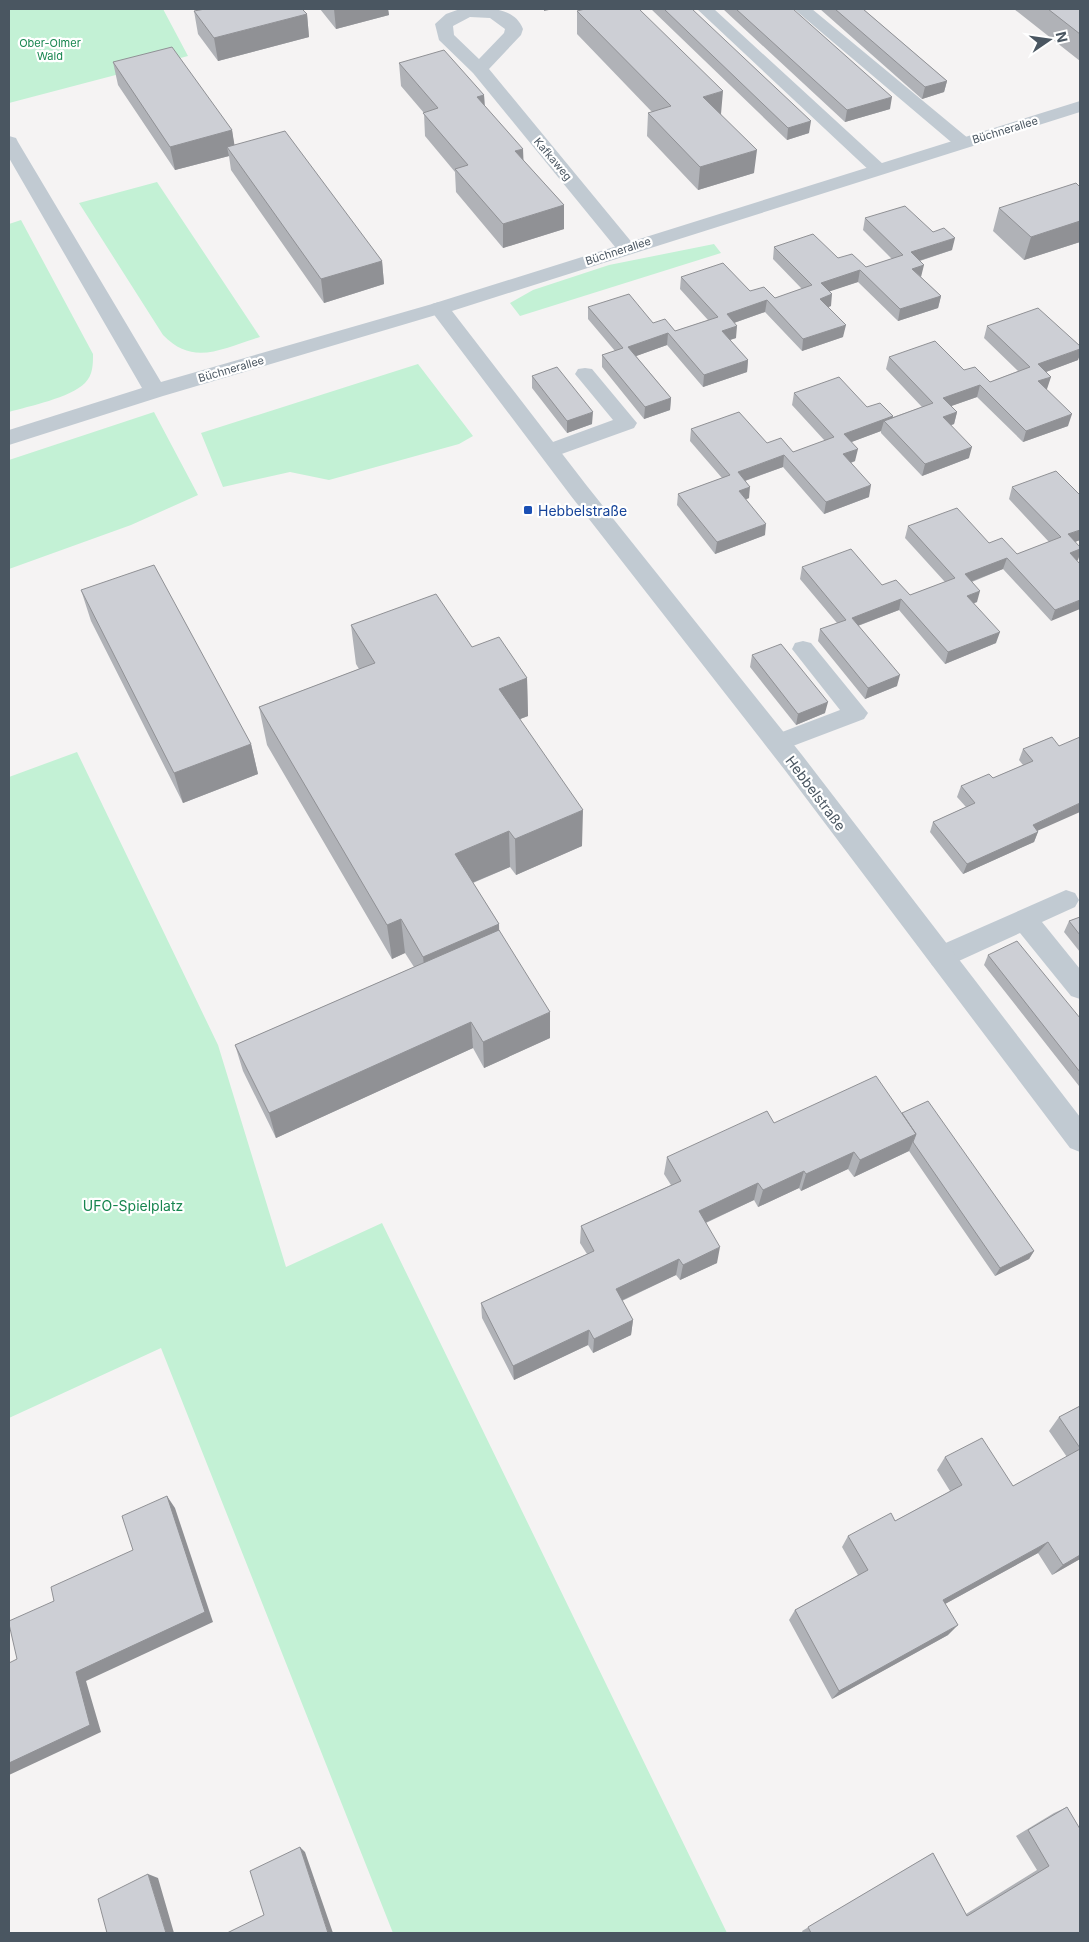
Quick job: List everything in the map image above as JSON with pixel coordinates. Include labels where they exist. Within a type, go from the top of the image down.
[{"type":"street","name":"Kafkaweg","points":[[479,69],[627,248]]},
{"type":"street","name":"Büchnerallee","points":[[9,438],[155,391],[439,308],[1080,106]]},
{"type":"street","points":[[9,142],[155,391]]},
{"type":"street","name":"Hebbelstraße","points":[[439,308],[778,743],[1080,1139]]},
{"type":"lane","points":[[705,9],[878,169]]},
{"type":"lane","points":[[802,9],[962,143]]},
{"type":"lane","points":[[549,451],[627,423],[585,374]]},
{"type":"lane","points":[[778,743],[856,713],[803,649]]},
{"type":"lane","points":[[941,958],[1066,900]]},
{"type":"lane","points":[[1026,920],[1080,988]]},
{"type":"green space","name":"Ober-Olmer Wald","points":[[9,9],[163,9],[188,56],[9,103]]},
{"type":"green space","points":[[157,182],[260,337],[209,352],[197,353],[175,345],[163,335],[79,203]]},
{"type":"green space","points":[[21,220],[93,354],[93,362],[90,376],[85,383],[70,393],[9,412],[9,224]]},
{"type":"green space","points":[[714,244],[721,253],[520,316],[510,303],[533,290],[609,265]]},
{"type":"green space","points":[[418,364],[473,436],[459,444],[329,480],[290,472],[223,487],[201,433]]},
{"type":"green space","points":[[154,412],[198,495],[131,525],[9,569],[9,460]]},
{"type":"green space","name":"UFO-Spielplatz","points":[[77,752],[218,1045],[286,1267],[382,1223],[727,1933],[393,1933],[161,1348],[9,1418],[9,777]]},
{"type":"building","points":[[205,9],[302,9],[307,14],[214,38],[194,11]]},
{"type":"building","points":[[585,9],[639,9],[723,91],[703,97],[757,150],[700,167],[648,113],[671,106],[577,11]]},
{"type":"building","points":[[664,9],[692,9],[811,121],[788,128]]},
{"type":"building","points":[[736,9],[793,9],[892,97],[847,110]]},
{"type":"building","points":[[835,9],[863,9],[947,81],[925,87]]},
{"type":"building","points":[[1048,9],[1080,9],[1080,34]]},
{"type":"building","points":[[172,47],[232,130],[170,147],[113,62]]},
{"type":"building","points":[[444,50],[484,95],[477,97],[523,149],[515,151],[564,205],[503,224],[455,169],[468,165],[423,113],[438,108],[399,63]]},
{"type":"building","points":[[285,131],[382,261],[321,279],[227,147]]},
{"type":"building","points":[[1076,183],[1080,187],[1080,221],[1031,237],[999,208]]},
{"type":"building","points":[[905,206],[933,232],[944,228],[955,238],[911,252],[924,265],[912,269],[941,296],[900,309],[860,270],[821,283],[832,294],[820,299],[846,325],[803,339],[767,300],[727,314],[737,326],[722,331],[748,360],[704,375],[668,333],[628,347],[671,398],[645,407],[602,355],[623,348],[588,307],[629,294],[653,323],[665,319],[675,331],[718,317],[681,277],[723,263],[750,291],[764,287],[775,298],[812,285],[774,247],[813,234],[838,258],[852,254],[866,267],[903,255],[865,218]]},
{"type":"building","points":[[1038,308],[1080,346],[1080,349],[1038,364],[1051,377],[1038,381],[1072,414],[1026,431],[980,385],[943,398],[957,412],[943,417],[972,447],[925,464],[884,421],[933,403],[889,357],[935,341],[964,370],[975,367],[990,382],[1030,367],[987,326]]},
{"type":"building","points":[[557,367],[593,412],[567,421],[532,376]]},
{"type":"building","points":[[839,377],[867,407],[880,403],[893,416],[844,434],[858,449],[843,454],[871,485],[826,502],[784,455],[738,472],[750,487],[739,491],[766,524],[717,542],[678,494],[730,475],[691,429],[739,412],[767,443],[781,438],[793,452],[834,437],[794,393]]},
{"type":"building","points":[[1056,471],[1080,495],[1080,530],[1068,534],[1080,547],[1080,549],[1070,553],[1080,564],[1080,600],[1055,610],[1007,558],[965,574],[980,591],[967,596],[1000,632],[948,652],[901,599],[852,618],[900,675],[868,688],[820,629],[846,620],[802,567],[851,549],[882,585],[896,580],[910,595],[955,578],[908,526],[957,508],[989,543],[1002,538],[1017,554],[1061,537],[1012,487]]},
{"type":"building","points":[[154,565],[251,744],[174,773],[81,590]]},
{"type":"building","points":[[436,594],[472,647],[499,637],[527,678],[499,689],[583,810],[515,839],[509,831],[455,854],[499,924],[423,957],[401,919],[387,925],[259,707],[375,663],[351,625]]},
{"type":"building","points":[[781,644],[828,702],[798,714],[752,655]]},
{"type":"building","points":[[1052,737],[1059,746],[1080,737],[1080,803],[1033,825],[1038,832],[967,864],[933,822],[975,803],[961,786],[989,774],[993,778],[1033,761],[1023,749]]},
{"type":"building","points":[[1080,917],[1080,935],[1069,921]]},
{"type":"building","points":[[499,930],[550,1012],[483,1042],[471,1022],[269,1113],[235,1045]]},
{"type":"building","points":[[1017,941],[1080,1018],[1080,1072],[988,955]]},
{"type":"building","points":[[876,1076],[916,1134],[860,1160],[854,1152],[806,1174],[804,1171],[763,1190],[758,1183],[699,1211],[720,1247],[683,1265],[679,1259],[616,1289],[633,1320],[594,1339],[589,1330],[513,1366],[481,1303],[594,1251],[581,1226],[681,1181],[667,1157],[767,1111],[774,1123]]},
{"type":"building","points":[[928,1101],[1034,1251],[1000,1268],[913,1142],[916,1134],[902,1113]]},
{"type":"building","points":[[1080,1406],[1080,1448],[1059,1417]]},
{"type":"building","points":[[982,1438],[1013,1486],[1080,1449],[1080,1555],[1063,1565],[1048,1542],[943,1600],[958,1625],[839,1691],[795,1610],[868,1570],[848,1536],[891,1513],[895,1521],[962,1485],[945,1457]]},
{"type":"building","points":[[167,1496],[205,1612],[76,1672],[90,1725],[9,1763],[9,1663],[17,1659],[9,1621],[54,1601],[51,1587],[133,1550],[122,1516]]},
{"type":"building","points":[[1067,1807],[1080,1829],[1080,1933],[811,1933],[808,1927],[933,1853],[967,1916],[1049,1866],[1028,1830]]},
{"type":"building","points":[[300,1847],[328,1933],[227,1933],[264,1915],[250,1871]]},
{"type":"building","points":[[148,1874],[166,1933],[107,1933],[98,1899]]},
{"type":"place","name":"Hebbelstraße","points":[[528,510]]}]
